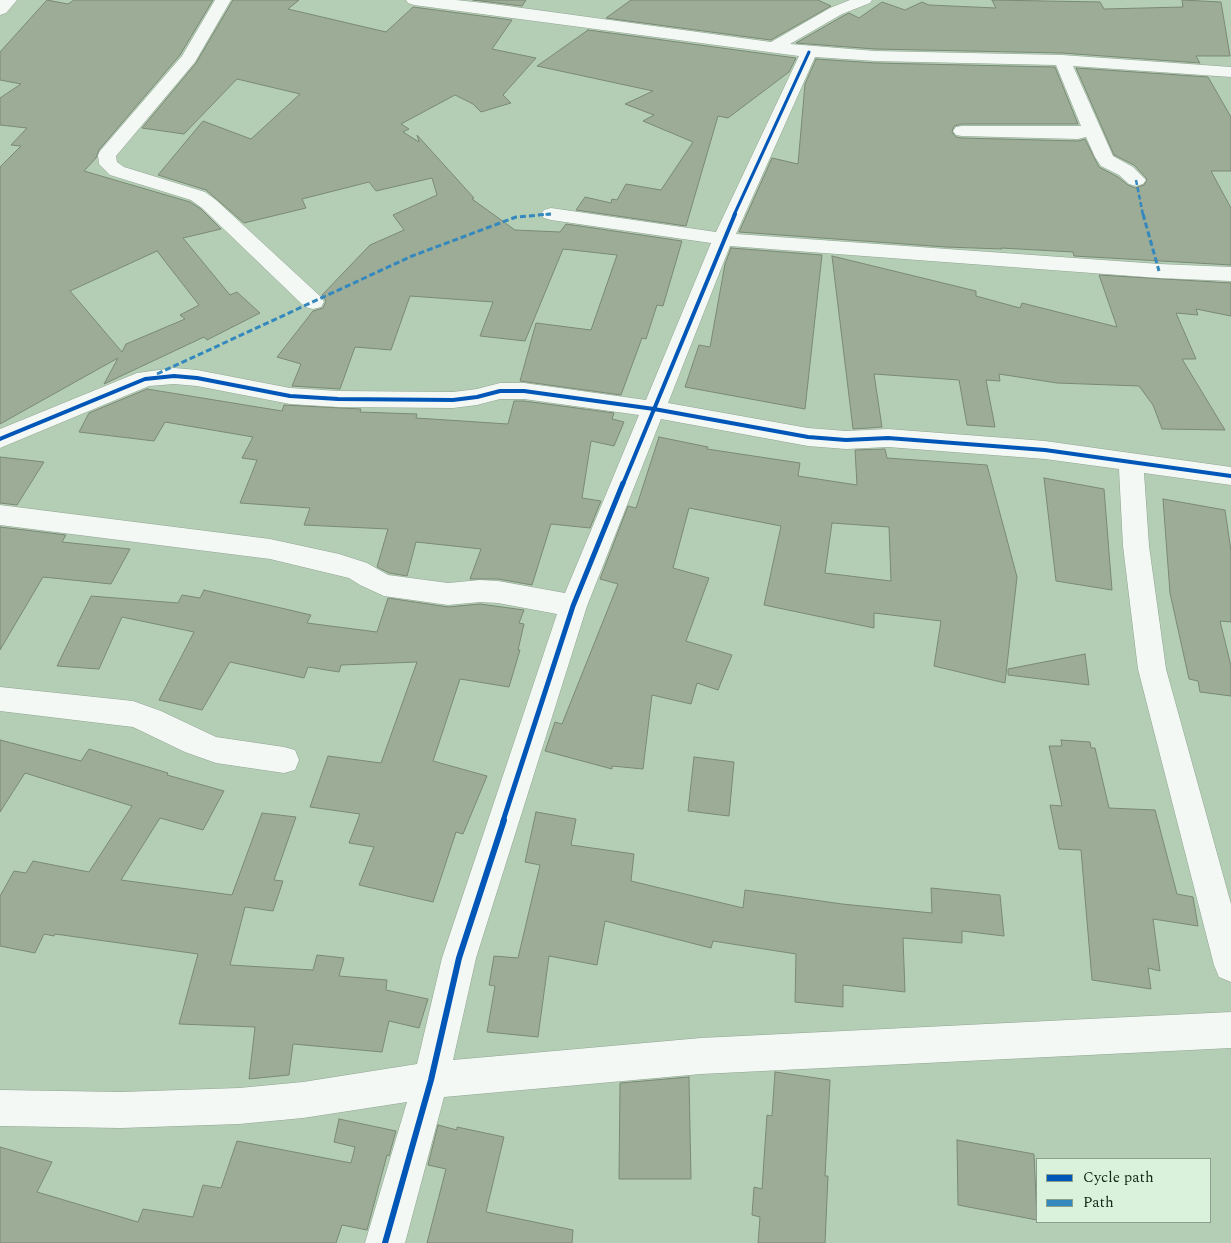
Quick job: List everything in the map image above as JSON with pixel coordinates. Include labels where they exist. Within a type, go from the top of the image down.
[{"type":"street","points":[[0,10],[9,0]]},
{"type":"street","points":[[223,0],[190,58],[107,155],[108,164],[117,171],[198,196],[209,204],[312,302]]},
{"type":"street","points":[[414,0],[493,8],[809,52],[875,56],[1062,60],[1231,72]]},
{"type":"street","points":[[772,48],[836,11],[864,0]]},
{"type":"street","points":[[384,1243],[431,1080],[459,958],[573,606],[724,239],[809,52]]},
{"type":"street","points":[[1062,60],[1104,157],[1108,162],[1126,170],[1136,180]]},
{"type":"street","points":[[962,131],[1078,133],[1088,130],[1090,126]]},
{"type":"street","points":[[552,214],[724,239],[1158,271],[1231,274]]},
{"type":"street","points":[[0,439],[145,379],[174,376],[197,378],[290,396],[328,399],[453,400],[477,397],[500,391],[524,391],[654,409],[808,437],[846,440],[888,438],[1045,450],[1231,476]]},
{"type":"street","points":[[1131,462],[1136,546],[1152,670],[1231,965]]},
{"type":"street","points":[[0,515],[270,549],[340,564],[358,570],[384,585],[448,594],[480,591],[498,592],[573,606]]},
{"type":"street","points":[[0,699],[133,714],[151,720],[196,743],[216,750],[284,760]]},
{"type":"street","points":[[0,1108],[121,1110],[239,1106],[303,1100],[431,1080],[701,1056],[1231,1030]]},
{"type":"building","points":[[47,0],[68,4],[74,0],[213,0],[180,55],[99,150],[96,158],[84,171],[190,202],[201,209],[221,229],[183,238],[230,295],[237,292],[260,313],[207,340],[204,337],[104,384],[118,358],[0,424],[0,167],[21,146],[11,145],[27,128],[0,125],[0,98],[21,84],[0,80],[0,52]],"holes":[[[157,251],[199,305],[180,315],[185,319],[126,344],[122,352],[70,291]]]},
{"type":"building","points":[[233,0],[299,0],[288,9],[386,32],[413,7],[512,20],[492,49],[536,58],[503,95],[511,103],[481,112],[473,104],[455,95],[401,124],[409,129],[403,132],[419,142],[417,135],[474,198],[472,199],[515,230],[560,232],[566,224],[682,241],[663,306],[657,305],[646,339],[642,338],[621,395],[520,381],[536,323],[591,330],[617,255],[563,249],[525,341],[480,336],[493,302],[410,296],[391,350],[355,347],[340,389],[292,386],[301,364],[277,357],[313,311],[323,308],[326,301],[322,295],[370,245],[404,230],[393,215],[437,195],[432,178],[376,191],[369,182],[302,199],[306,208],[244,223],[206,190],[158,175],[203,121],[251,139],[300,94],[237,79],[184,134],[142,128],[196,63]]},
{"type":"building","points":[[473,0],[526,0],[522,6]]},
{"type":"building","points":[[631,0],[818,0],[831,6],[771,40],[606,18]]},
{"type":"building","points":[[992,0],[1100,2],[1104,9],[1183,7],[1182,0],[1221,2],[1230,56],[1196,56],[1200,63],[1062,53],[875,49],[796,43],[849,13],[859,18],[882,2],[905,10],[922,2],[929,5],[996,8]]},
{"type":"building","points":[[588,30],[796,58],[789,72],[728,118],[718,116],[686,226],[576,210],[585,197],[611,203],[612,199],[617,200],[626,184],[661,190],[693,142],[643,121],[654,115],[625,104],[653,91],[537,66]]},
{"type":"building","points":[[816,59],[875,63],[1055,67],[1078,124],[962,124],[954,126],[952,132],[956,137],[962,138],[1078,141],[1085,139],[1099,167],[1135,188],[1144,185],[1147,179],[1134,165],[1114,155],[1076,68],[1208,77],[1231,117],[1231,171],[1211,171],[1231,208],[1231,265],[1074,256],[1073,252],[946,247],[739,232],[772,158],[798,164],[805,84]]},
{"type":"building","points":[[731,248],[822,255],[805,409],[685,387],[699,345],[710,347],[725,264]]},
{"type":"building","points":[[832,256],[976,291],[976,296],[1020,308],[1022,303],[1117,327],[1099,275],[1231,283],[1231,316],[1196,309],[1198,315],[1176,313],[1196,359],[1182,359],[1225,430],[1162,429],[1153,405],[1139,386],[1057,383],[999,374],[1000,381],[986,380],[995,427],[967,425],[959,380],[874,374],[882,427],[853,429]]},
{"type":"building","points":[[147,389],[282,411],[284,405],[361,409],[360,412],[417,414],[416,418],[508,424],[514,401],[524,401],[614,413],[612,419],[624,422],[614,446],[591,441],[582,498],[601,501],[590,528],[551,524],[532,585],[498,579],[470,579],[481,549],[416,542],[407,576],[389,573],[377,567],[388,529],[304,525],[310,508],[240,503],[257,460],[242,458],[253,437],[165,422],[154,441],[79,432],[89,413]]},
{"type":"building","points":[[659,437],[708,447],[707,449],[800,463],[798,476],[857,485],[855,450],[885,449],[887,458],[987,465],[1017,577],[1005,683],[934,666],[941,621],[874,613],[874,628],[764,605],[781,526],[689,508],[673,568],[709,578],[686,641],[732,655],[718,690],[697,683],[691,704],[652,695],[643,769],[612,766],[612,769],[545,751],[555,722],[562,724],[618,584],[600,579],[628,506],[636,508]],"holes":[[[832,523],[889,527],[891,581],[825,573]]]},
{"type":"building","points":[[0,457],[44,462],[17,505],[0,503]]},
{"type":"building","points":[[1044,478],[1104,489],[1112,590],[1056,581]]},
{"type":"building","points":[[1163,499],[1225,510],[1231,551],[1231,622],[1220,621],[1231,666],[1231,696],[1200,692],[1198,681],[1189,679],[1170,593]]},
{"type":"building","points":[[0,527],[66,535],[62,542],[130,549],[111,584],[43,577],[0,650]]},
{"type":"building","points":[[204,590],[311,615],[307,623],[377,632],[388,598],[448,607],[480,604],[524,610],[519,623],[524,624],[518,650],[520,650],[509,687],[460,679],[433,761],[487,776],[463,834],[456,832],[433,902],[359,885],[374,847],[349,843],[360,814],[310,807],[328,756],[381,763],[417,662],[341,665],[339,672],[308,667],[304,678],[230,662],[202,710],[159,700],[194,632],[122,617],[99,669],[57,666],[91,596],[178,603],[182,595],[200,598]]},
{"type":"building","points":[[1085,654],[1089,685],[1008,675],[1008,669]]},
{"type":"building","points":[[0,740],[81,761],[89,749],[168,773],[167,775],[224,791],[203,830],[160,818],[121,880],[232,895],[262,813],[296,817],[274,880],[283,881],[273,911],[245,907],[230,965],[313,970],[317,955],[344,958],[339,976],[387,980],[386,990],[428,999],[419,1028],[389,1021],[382,1052],[293,1044],[289,1075],[249,1079],[255,1027],[179,1024],[198,954],[55,934],[54,936],[44,934],[35,953],[0,946],[0,896],[14,871],[26,873],[33,861],[89,872],[132,806],[25,773],[0,812]]},
{"type":"building","points":[[1061,740],[1090,742],[1091,748],[1095,748],[1109,808],[1155,810],[1177,894],[1193,897],[1198,926],[1153,919],[1160,971],[1148,968],[1151,989],[1092,980],[1081,850],[1059,849],[1050,805],[1062,806],[1049,746],[1062,746]]},
{"type":"building","points":[[694,757],[734,762],[729,816],[688,811]]},
{"type":"building","points":[[536,812],[576,819],[571,845],[634,854],[631,881],[743,908],[745,890],[842,904],[932,913],[931,888],[1000,895],[1004,936],[962,931],[962,943],[903,938],[905,992],[843,985],[843,1007],[795,1002],[796,954],[713,941],[711,948],[605,921],[597,965],[549,956],[538,1037],[487,1032],[495,986],[489,985],[494,956],[518,958],[540,865],[525,862]]},
{"type":"building","points":[[775,1072],[830,1080],[825,1176],[828,1176],[825,1243],[758,1243],[760,1217],[752,1215],[754,1187],[762,1189],[767,1115],[772,1116]]},
{"type":"building","points":[[689,1077],[691,1179],[619,1179],[620,1083]]},
{"type":"building","points":[[339,1119],[396,1131],[389,1156],[387,1155],[367,1230],[342,1225],[336,1243],[0,1243],[0,1147],[52,1162],[37,1192],[138,1222],[143,1209],[193,1217],[203,1185],[221,1188],[237,1141],[351,1163],[355,1147],[334,1142]]},
{"type":"building","points":[[438,1125],[457,1130],[457,1127],[504,1137],[486,1212],[573,1230],[572,1243],[427,1243],[446,1169],[428,1165]]},
{"type":"building","points":[[957,1140],[1034,1154],[1036,1220],[958,1205]]},
{"type":"marked path","points":[[1136,180],[1143,216],[1159,271]]},
{"type":"marked path","points":[[157,374],[412,256],[516,217],[551,214]]},
{"type":"cycle path","points":[[385,1243],[431,1080],[459,958],[573,606],[723,239],[809,52]]},
{"type":"cycle path","points":[[0,439],[145,379],[174,376],[197,378],[290,396],[338,399],[453,400],[477,397],[500,391],[524,391],[654,409],[808,437],[846,440],[888,438],[1045,450],[1231,476]]}]
